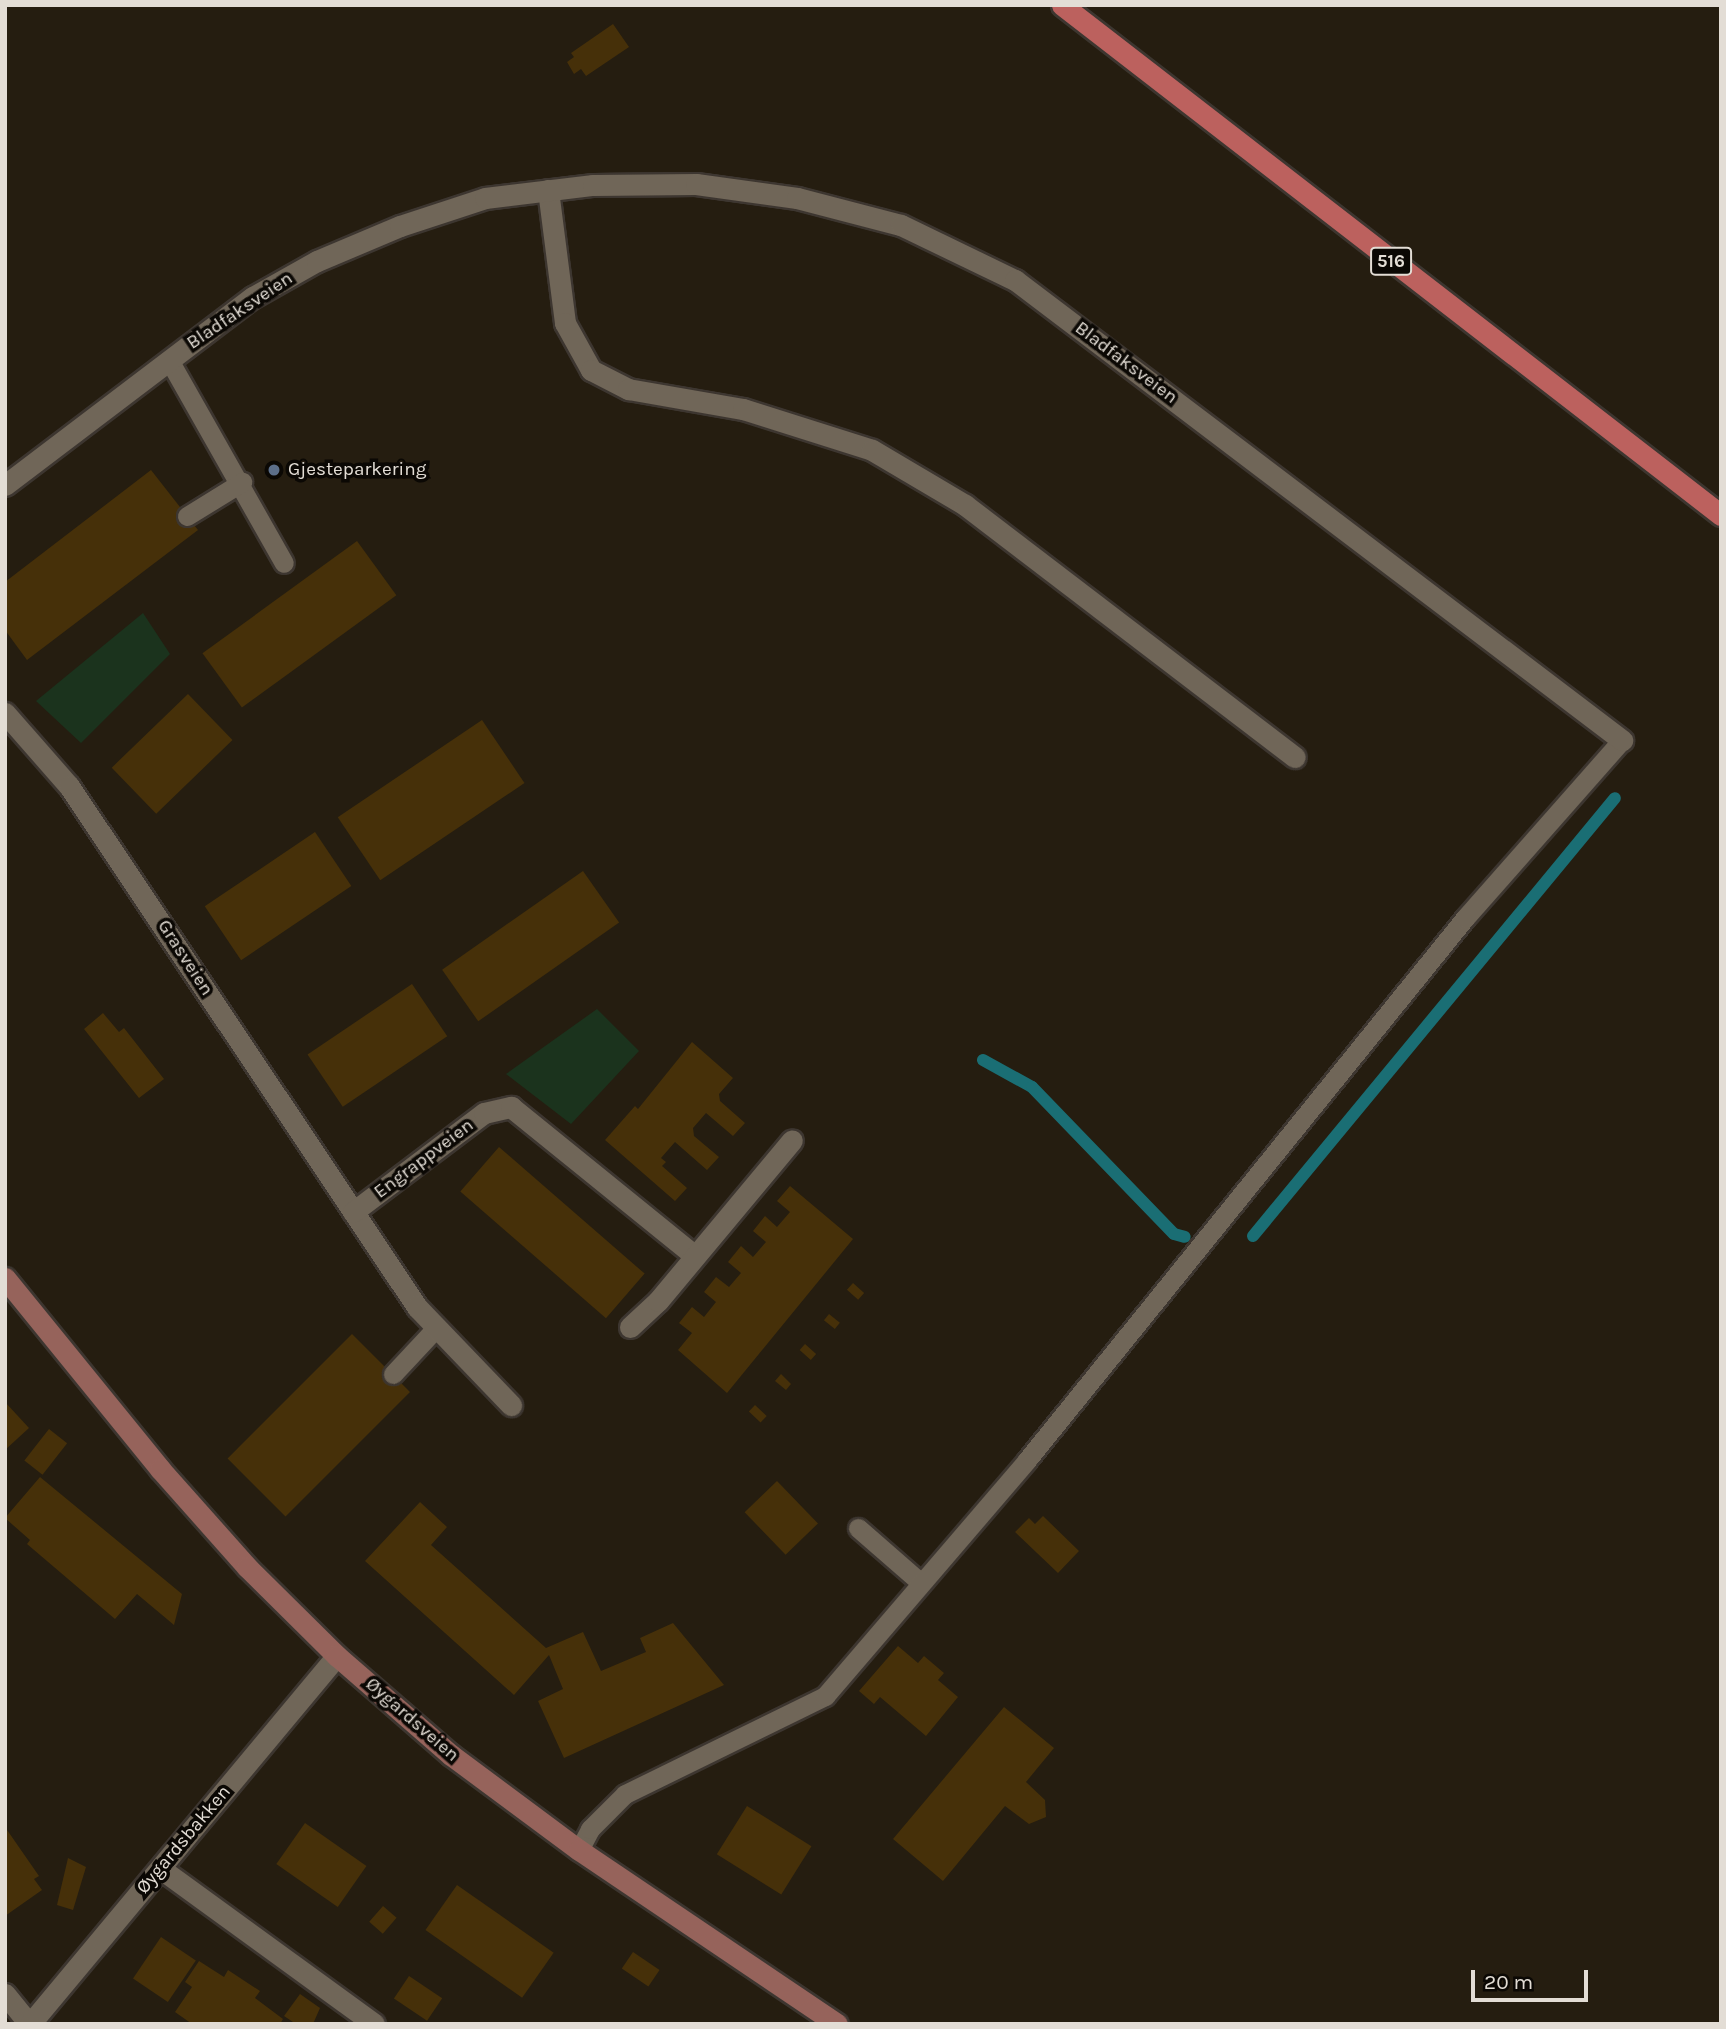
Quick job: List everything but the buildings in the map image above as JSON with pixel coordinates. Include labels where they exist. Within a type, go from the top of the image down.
[{"type":"main road","name":"516","points":[[1062,5],[1721,515]]},
{"type":"street","name":"Bladfaksveien","points":[[5,485],[253,298],[317,261],[400,226],[485,198],[548,190],[670,183],[797,198],[901,225],[976,257],[1046,303],[1622,740]]},
{"type":"street","points":[[548,190],[565,323],[591,370],[628,388],[743,408],[872,450],[965,506],[1295,757]]},
{"type":"street","name":"Grasveien","points":[[5,713],[69,786],[354,1212]]},
{"type":"street","name":"Engrappveien","points":[[354,1212],[484,1113],[511,1107],[694,1255]]},
{"type":"street","points":[[630,1327],[792,1140]]},
{"type":"street","points":[[354,1212],[417,1307],[511,1405]]},
{"type":"street","name":"Øygardsveien","points":[[5,1278],[56,1337],[160,1469],[247,1567],[337,1656],[451,1755],[579,1850],[837,2024]]},
{"type":"street","name":"Øygardsbakken","points":[[5,1994],[29,2024],[337,1656]]},
{"type":"street","points":[[161,1869],[374,2024]]},
{"type":"lane","points":[[169,360],[242,482],[285,563]]},
{"type":"lane","points":[[187,516],[242,482]]},
{"type":"lane","points":[[579,1850],[590,1829],[625,1794],[825,1696],[1027,1460],[1465,918],[1622,740]]},
{"type":"lane","points":[[393,1374],[436,1328]]},
{"type":"lane","points":[[858,1528],[920,1582]]},
{"type":"green space","points":[[143,613],[170,654],[81,743],[36,701]]},
{"type":"green space","points":[[597,1009],[639,1051],[571,1124],[506,1074]]},
{"type":"waterway","points":[[1253,1236],[1615,798]]},
{"type":"waterway","points":[[983,1060],[1032,1087],[1174,1234],[1185,1237]]},
{"type":"place","name":"Gjesteparkering","points":[[274,470]]}]
